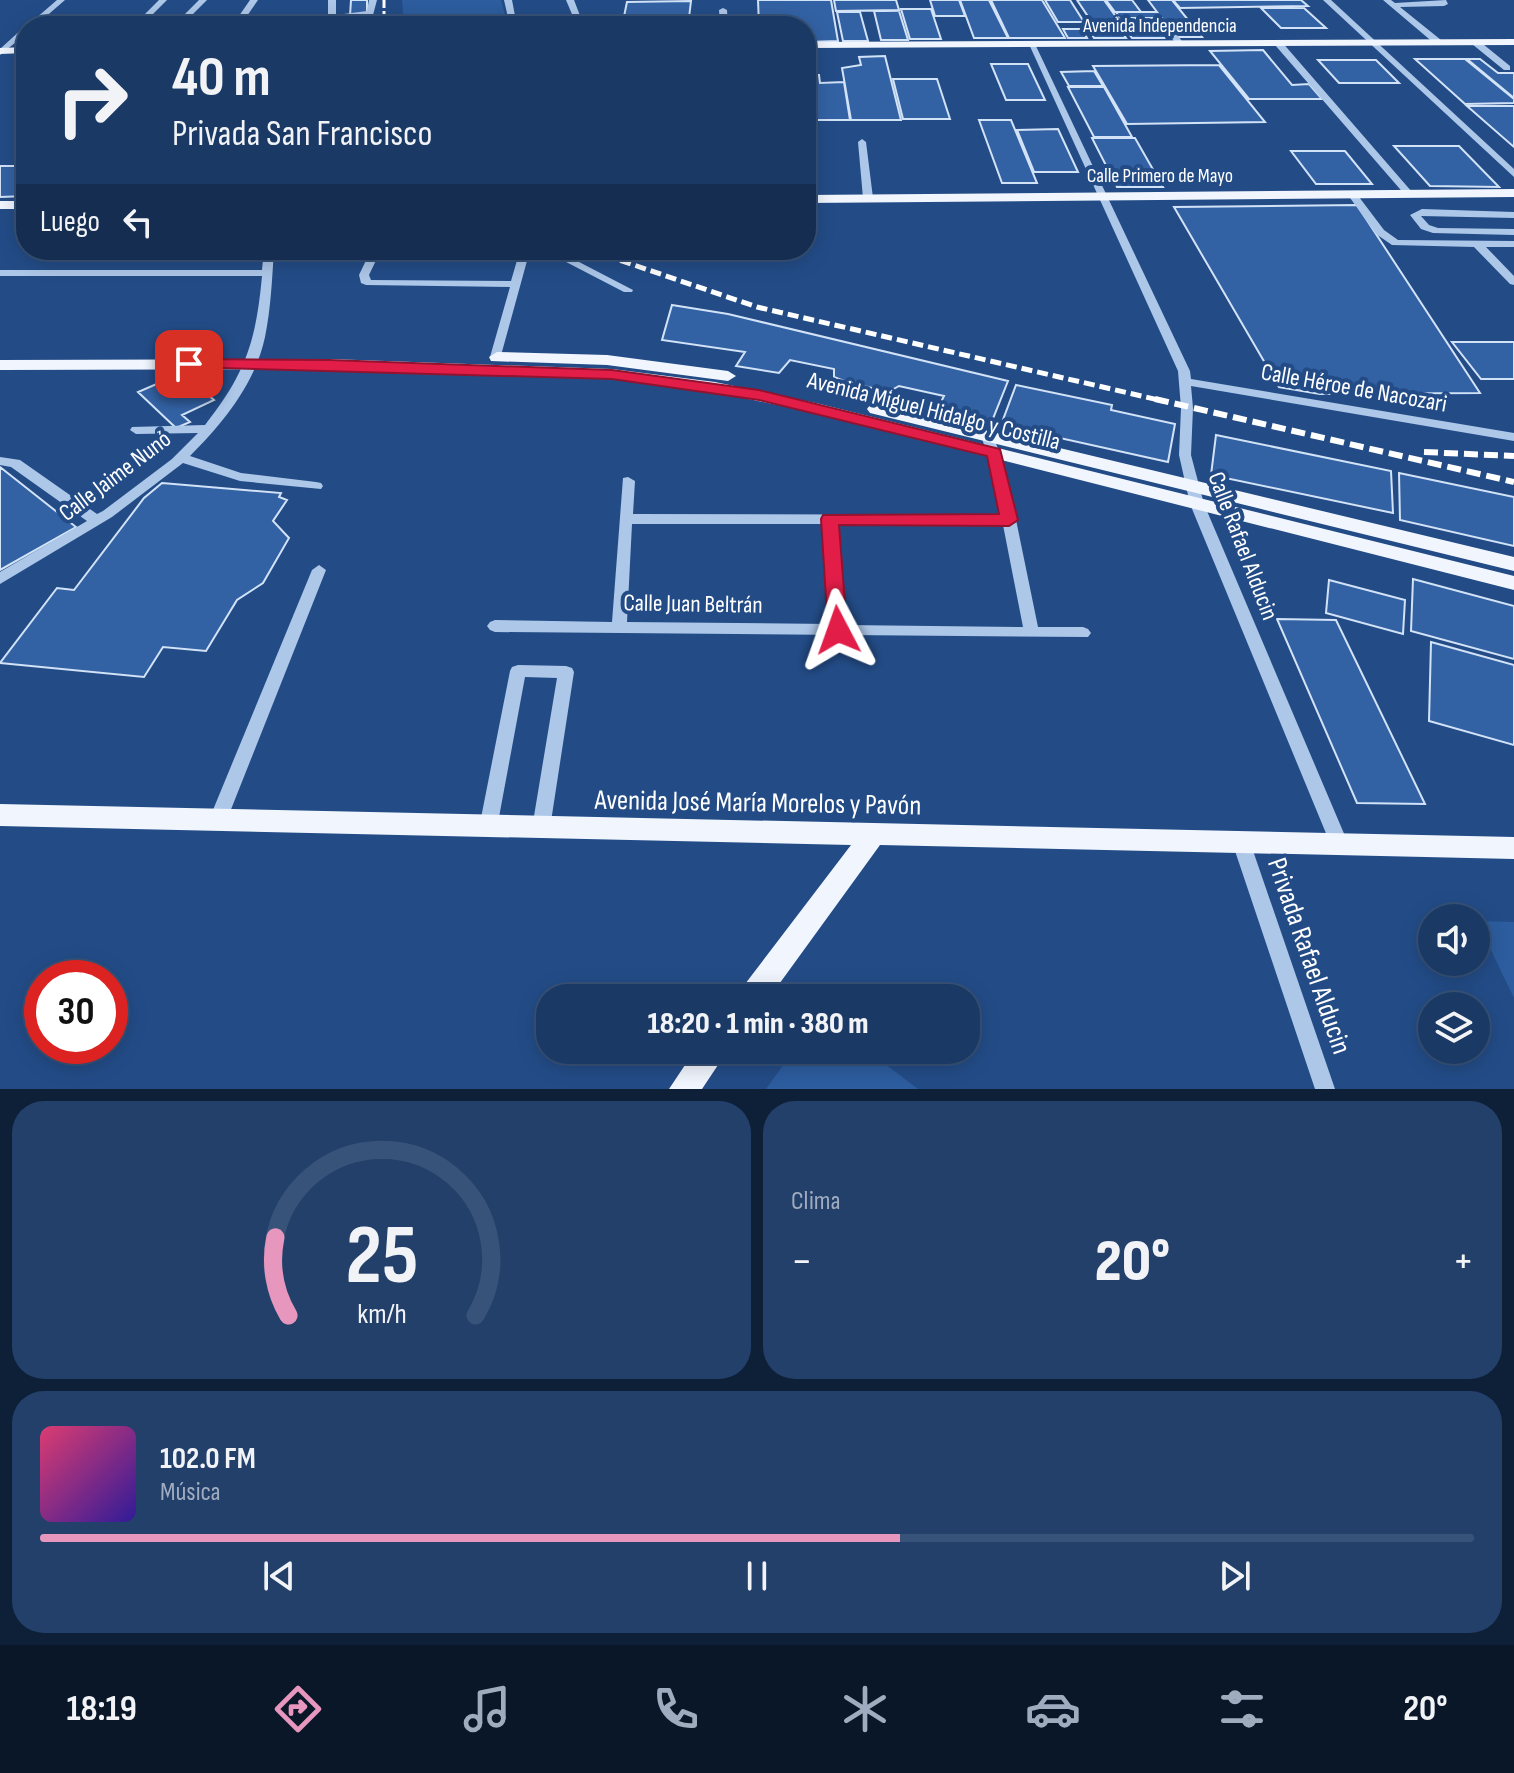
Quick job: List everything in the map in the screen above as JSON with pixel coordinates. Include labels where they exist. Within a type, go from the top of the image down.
[{"type":"main road","name":"Avenida Independencia","points":[[816,45],[1514,42]]},
{"type":"main road","name":"Calle Primero de Mayo","points":[[816,199],[1514,193]]},
{"type":"main road","name":"Avenida Miguel Hidalgo y Costilla","points":[[330,364],[390,356],[496,357],[607,360],[697,370],[753,380],[994,453]]},
{"type":"main road","name":"Avenida Miguel Hidalgo y Costilla","points":[[0,365],[330,364],[564,372],[667,380],[759,395],[994,453],[1194,495],[1361,536],[1514,583]]},
{"type":"main road","name":"Avenida Miguel Hidalgo y Costilla","points":[[1361,536],[1514,564]]},
{"type":"main road","name":"Avenida José María Morelos y Pavón","points":[[0,815],[1514,848]]},
{"type":"main road","points":[[762,984],[873,835]]},
{"type":"main road","points":[[684,1089],[703,1064]]},
{"type":"street","points":[[43,16],[61,0]]},
{"type":"street","points":[[147,16],[163,0]]},
{"type":"street","points":[[187,16],[203,0]]},
{"type":"street","points":[[357,16],[370,13],[373,0]]},
{"type":"street","points":[[1327,0],[1514,174]]},
{"type":"street","points":[[1390,2],[1444,4],[1442,0]]},
{"type":"street","points":[[1390,2],[1438,42]]},
{"type":"street","points":[[723,10],[723,16]]},
{"type":"street","points":[[1162,20],[1180,44]]},
{"type":"street","points":[[1475,42],[1507,68]]},
{"type":"street","points":[[1278,43],[1409,194]]},
{"type":"street","name":"Calle Rafael Alducin","points":[[1031,44],[1177,352],[1187,382],[1185,455],[1194,495],[1339,843]]},
{"type":"street","points":[[862,142],[868,198]]},
{"type":"street","points":[[1353,195],[1380,232],[1396,243],[1514,244]]},
{"type":"street","points":[[1514,215],[1422,212],[1415,215],[1425,227],[1437,231],[1514,232]]},
{"type":"street","points":[[1477,244],[1514,282]]},
{"type":"street","name":"Calle Jaime Nunó","points":[[0,579],[97,521],[179,457],[209,429],[252,364],[261,327],[268,260]]},
{"type":"street","points":[[371,260],[364,275],[365,281],[370,283],[516,284]]},
{"type":"street","points":[[496,357],[522,260]]},
{"type":"street","points":[[568,260],[628,290]]},
{"type":"street","points":[[0,273],[267,273]]},
{"type":"street","name":"Calle Héroe de Nacozari","points":[[1187,382],[1514,437]]},
{"type":"street","points":[[136,430],[209,429]]},
{"type":"street","points":[[994,453],[1032,632]]},
{"type":"street","points":[[179,457],[240,477],[316,486]]},
{"type":"street","points":[[0,461],[15,463],[97,521]]},
{"type":"street","points":[[619,627],[628,481]]},
{"type":"street","points":[[626,519],[1009,520]]},
{"type":"street","points":[[830,519],[838,630]]},
{"type":"street","points":[[217,822],[319,570]]},
{"type":"street","name":"Calle Juan Beltrán","points":[[495,626],[1083,633]]},
{"type":"street","points":[[488,828],[518,671],[566,672],[541,828]]},
{"type":"street","name":"Privada Rafael Alducin","points":[[1241,842],[1325,1089]]},
{"type":"shaded area","points":[[402,0],[501,0],[505,16],[403,16]]},
{"type":"shaded area","points":[[1490,921],[1514,922],[1514,998],[1490,948]]},
{"type":"shaded area","points":[[784,1064],[885,1064],[918,1089],[766,1089]]},
{"type":"building","points":[[351,0],[367,0],[367,15],[350,16]]},
{"type":"building","points":[[758,0],[831,0],[838,41],[816,42],[816,16],[759,16]]},
{"type":"building","points":[[834,0],[896,0],[899,10],[836,11]]},
{"type":"building","points":[[930,0],[959,0],[965,16],[935,16]]},
{"type":"building","points":[[960,0],[989,0],[1008,38],[974,38]]},
{"type":"building","points":[[991,0],[1042,0],[1065,38],[1009,38]]},
{"type":"building","points":[[1045,0],[1070,0],[1084,22],[1058,22]]},
{"type":"building","points":[[1077,0],[1104,0],[1119,21],[1091,21]]},
{"type":"building","points":[[1106,0],[1132,0],[1141,12],[1115,12]]},
{"type":"building","points":[[1148,0],[1172,0],[1202,37],[1177,37],[1162,18],[1120,18],[1116,12],[1157,12]]},
{"type":"building","points":[[1173,0],[1301,0],[1308,6],[1180,8]]},
{"type":"building","points":[[691,1],[689,16],[624,16],[627,2]]},
{"type":"building","points":[[1261,8],[1304,8],[1326,28],[1281,28]]},
{"type":"building","points":[[901,9],[931,9],[941,39],[910,39]]},
{"type":"building","points":[[874,11],[899,11],[908,40],[881,40]]},
{"type":"building","points":[[837,12],[860,12],[868,41],[843,41]]},
{"type":"building","points":[[1160,19],[1174,38],[1132,38],[1119,20]]},
{"type":"building","points":[[1119,27],[1126,38],[1094,38],[1088,28]]},
{"type":"building","points":[[1063,29],[1082,29],[1087,38],[1068,38]]},
{"type":"building","points":[[1263,50],[1292,85],[1309,84],[1322,99],[1249,99],[1210,51]]},
{"type":"building","points":[[885,56],[901,120],[851,120],[842,68],[861,65],[859,57]]},
{"type":"building","points":[[1415,59],[1465,59],[1514,99],[1514,103],[1465,104]]},
{"type":"building","points":[[1467,59],[1480,59],[1498,73],[1514,73],[1514,98]]},
{"type":"building","points":[[1318,60],[1376,60],[1399,83],[1339,83]]},
{"type":"building","points":[[991,64],[1028,64],[1045,100],[1006,100]]},
{"type":"building","points":[[1219,65],[1265,122],[1127,124],[1093,66]]},
{"type":"building","points":[[1094,71],[1103,86],[1069,86],[1061,72]]},
{"type":"building","points":[[816,75],[819,75],[820,83],[844,82],[850,120],[816,120]]},
{"type":"building","points":[[893,79],[937,79],[950,119],[903,119]]},
{"type":"building","points":[[1068,87],[1104,87],[1132,137],[1094,137]]},
{"type":"building","points":[[1467,106],[1514,106],[1514,147]]},
{"type":"building","points":[[979,120],[1011,120],[1037,183],[1002,183]]},
{"type":"building","points":[[1058,129],[1078,172],[1034,172],[1017,130]]},
{"type":"building","points":[[1092,138],[1135,138],[1163,187],[1117,187]]},
{"type":"building","points":[[1394,146],[1459,146],[1499,187],[1430,186]]},
{"type":"building","points":[[1291,151],[1345,151],[1372,184],[1316,184]]},
{"type":"building","points":[[0,166],[16,166],[16,196],[0,197]]},
{"type":"building","points":[[1357,205],[1480,393],[1320,394],[1279,387],[1174,207]]},
{"type":"building","points":[[672,305],[728,314],[1008,381],[992,421],[938,408],[944,396],[899,386],[890,391],[880,390],[834,377],[834,369],[790,360],[779,373],[736,366],[745,352],[662,340]]},
{"type":"building","points":[[1452,342],[1514,342],[1514,379],[1481,379]]},
{"type":"building","points":[[182,373],[214,400],[182,415],[190,422],[176,428],[138,392]]},
{"type":"building","points":[[1016,385],[1112,405],[1111,410],[1175,424],[1168,462],[1001,425]]},
{"type":"building","points":[[1216,435],[1391,471],[1393,513],[1211,475]]},
{"type":"building","points":[[0,467],[76,527],[0,570]]},
{"type":"building","points":[[1399,473],[1514,497],[1514,546],[1400,520]]},
{"type":"building","points":[[162,483],[281,493],[279,497],[287,500],[273,521],[289,538],[263,583],[237,600],[206,651],[163,647],[144,677],[0,663],[57,588],[74,590],[144,498]]},
{"type":"building","points":[[1413,579],[1514,606],[1514,659],[1411,631]]},
{"type":"building","points":[[1329,580],[1405,600],[1403,634],[1326,613]]},
{"type":"building","points":[[1277,619],[1336,620],[1425,804],[1357,803]]},
{"type":"building","points":[[1431,642],[1514,665],[1514,745],[1429,721]]},
{"type":"railway","points":[[384,0],[384,16]]},
{"type":"railway","points":[[619,260],[757,307],[1163,401]]},
{"type":"railway","points":[[1155,399],[1514,482]]},
{"type":"railway","points":[[1424,452],[1514,456]]},
{"type":"route","points":[[189,364],[330,364],[612,374],[667,380],[759,395],[995,452],[1009,520],[830,519],[838,630]]}]
